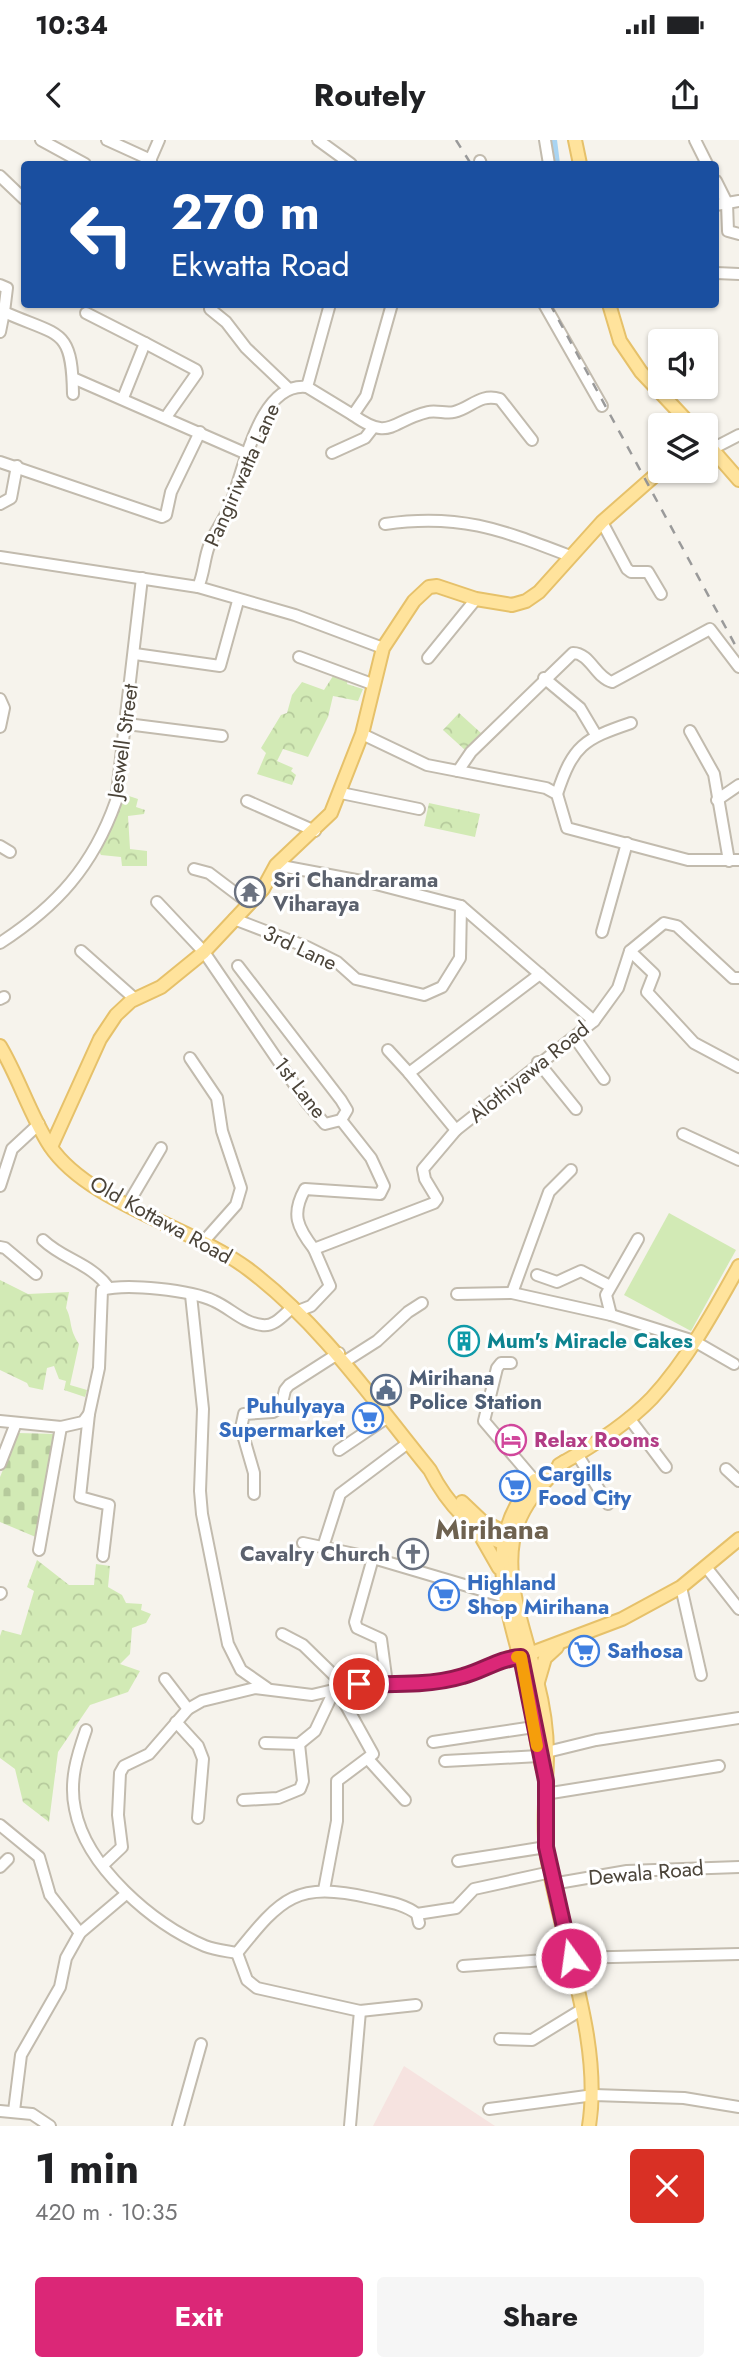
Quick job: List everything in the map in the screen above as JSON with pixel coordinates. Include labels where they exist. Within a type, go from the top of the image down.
[{"type":"main road","points":[[575,140],[579,161]]},
{"type":"main road","points":[[610,308],[620,341],[641,372],[680,413]]},
{"type":"main road","points":[[718,456],[739,480]]},
{"type":"main road","points":[[51,1147],[100,1039],[116,1015],[135,999],[160,987],[204,952],[250,904],[276,865],[331,813],[362,734],[372,684],[383,648],[414,601],[429,587],[437,586],[476,599],[512,605],[526,601],[539,592],[602,522],[648,482]]},
{"type":"main road","name":"Old Kottawa Road","points":[[0,1046],[51,1147],[74,1170],[102,1191],[204,1241],[247,1268],[296,1309],[342,1358],[430,1470],[438,1486],[472,1524],[508,1539]]},
{"type":"main road","points":[[538,1682],[521,1653],[505,1597],[503,1578],[512,1510],[535,1480],[629,1418],[651,1398],[694,1341],[739,1266]]},
{"type":"main road","points":[[543,1754],[534,1727],[521,1653],[508,1539],[536,1490],[564,1462]]},
{"type":"main road","name":"Old Kottawa Road","points":[[430,1470],[445,1481],[482,1521],[508,1539]]},
{"type":"main road","points":[[472,1524],[486,1542],[503,1578]]},
{"type":"main road","points":[[521,1653],[564,1642],[681,1587],[739,1539]]},
{"type":"main road","points":[[521,1653],[637,1609]]},
{"type":"main road","points":[[564,1642],[545,1658],[538,1682],[546,1847],[581,2010],[594,2095],[589,2126]]},
{"type":"street","points":[[41,140],[80,161]]},
{"type":"street","points":[[107,140],[148,161]]},
{"type":"street","points":[[150,161],[159,140]]},
{"type":"street","points":[[318,140],[347,161]]},
{"type":"street","points":[[545,140],[548,161]]},
{"type":"street","points":[[695,140],[706,161]]},
{"type":"street","points":[[0,176],[21,196]]},
{"type":"street","points":[[739,201],[721,204],[728,230],[739,234]]},
{"type":"street","points":[[719,273],[739,274]]},
{"type":"street","points":[[0,285],[6,288],[0,332]]},
{"type":"street","points":[[329,308],[307,387],[372,429],[383,430],[424,412],[440,409],[455,412],[480,398],[500,399],[532,440]]},
{"type":"street","points":[[353,415],[366,396],[391,308]]},
{"type":"street","points":[[546,308],[602,406]]},
{"type":"street","points":[[210,309],[226,322],[246,348],[289,388]]},
{"type":"street","points":[[4,312],[62,338],[69,346],[74,394]]},
{"type":"street","points":[[86,313],[196,370],[197,373],[166,417]]},
{"type":"street","points":[[123,398],[145,343]]},
{"type":"street","points":[[73,378],[247,454]]},
{"type":"street","name":"Pangiriwatta Lane","points":[[198,587],[208,547],[229,508],[247,454],[270,404],[289,388],[307,387]]},
{"type":"street","points":[[332,453],[365,438],[372,429]]},
{"type":"street","points":[[0,462],[162,517],[166,515],[171,492],[200,432]]},
{"type":"street","points":[[718,442],[739,435]]},
{"type":"street","points":[[0,504],[11,498],[17,466]]},
{"type":"street","points":[[385,524],[425,518],[457,520],[501,530],[570,556]]},
{"type":"street","points":[[602,522],[627,569],[631,572],[648,572],[661,594]]},
{"type":"street","points":[[0,557],[198,587],[238,601],[295,615],[383,648]]},
{"type":"street","name":"Jeswell Street","points":[[0,943],[39,918],[59,897],[104,835],[116,801],[142,578]]},
{"type":"street","points":[[428,658],[476,599]]},
{"type":"street","points":[[135,654],[220,666],[238,601]]},
{"type":"street","points":[[458,771],[471,752],[544,678],[578,652],[605,680],[612,682],[710,629],[739,667]]},
{"type":"street","points":[[299,657],[372,684]]},
{"type":"street","points":[[544,678],[580,708],[596,735]]},
{"type":"street","points":[[0,699],[4,708],[0,727]]},
{"type":"street","points":[[631,723],[596,735],[569,760],[557,794],[566,828],[688,860],[734,860],[717,800],[714,774],[690,731]]},
{"type":"street","points":[[127,724],[222,736]]},
{"type":"street","points":[[362,734],[427,765],[546,788],[557,794]]},
{"type":"street","points":[[717,800],[739,785]]},
{"type":"street","points":[[341,793],[419,809]]},
{"type":"street","points":[[247,801],[315,831]]},
{"type":"street","points":[[602,932],[628,843]]},
{"type":"street","points":[[276,865],[372,883],[460,906],[594,1021]]},
{"type":"street","points":[[194,869],[209,873],[250,904]]},
{"type":"street","points":[[157,902],[204,952]]},
{"type":"street","name":"3rd Lane","points":[[234,919],[307,947],[337,962],[356,979],[424,995],[442,988],[460,958],[460,906]]},
{"type":"street","points":[[739,978],[733,978],[669,922],[630,951],[654,974],[647,992],[694,1042],[739,1067]]},
{"type":"street","points":[[81,951],[135,999]]},
{"type":"street","name":"Alothiyawa Road","points":[[314,1249],[434,1203],[435,1192],[425,1179],[423,1169],[456,1130],[538,1062],[575,1038],[594,1021],[618,988],[630,951]]},
{"type":"street","name":"1st Lane","points":[[204,952],[307,1103],[325,1124],[341,1120],[371,1158],[384,1190],[380,1195],[305,1189],[296,1204],[296,1213],[298,1222],[314,1249]]},
{"type":"street","points":[[238,966],[341,1100],[347,1110],[341,1120]]},
{"type":"street","points":[[409,1073],[540,974]]},
{"type":"street","points":[[575,1038],[604,1079]]},
{"type":"street","points":[[388,1050],[456,1130]]},
{"type":"street","points":[[190,1058],[217,1098],[222,1131],[241,1188],[236,1205],[204,1241]]},
{"type":"street","points":[[538,1062],[576,1109]]},
{"type":"street","points":[[0,1186],[12,1149],[39,1124]]},
{"type":"street","points":[[683,1133],[739,1160]]},
{"type":"street","points":[[128,1204],[161,1148]]},
{"type":"street","points":[[512,1293],[549,1192],[571,1171]]},
{"type":"street","points":[[611,1315],[606,1302],[610,1286],[638,1239]]},
{"type":"street","points":[[43,1240],[57,1254],[94,1270],[109,1288]]},
{"type":"street","points":[[0,1247],[5,1248],[36,1274]]},
{"type":"street","points":[[103,1556],[109,1505],[80,1497],[89,1414],[102,1338],[102,1290],[116,1286],[191,1295],[214,1301],[244,1320],[264,1326],[275,1323],[296,1309],[311,1306],[330,1286],[314,1249]]},
{"type":"street","points":[[537,1275],[557,1282],[580,1270],[610,1286]]},
{"type":"street","points":[[457,1294],[512,1293],[611,1315],[694,1341],[734,1364]]},
{"type":"street","points":[[191,1295],[203,1409],[200,1491],[202,1514],[228,1644],[241,1670],[267,1688]]},
{"type":"street","points":[[254,1494],[254,1473],[241,1428],[244,1414],[274,1412],[281,1408],[285,1390],[289,1385],[377,1341],[408,1312],[422,1303]]},
{"type":"street","points":[[511,1363],[501,1363],[497,1368],[484,1422],[535,1480]]},
{"type":"street","points":[[0,1421],[61,1427],[79,1424],[89,1414]]},
{"type":"street","points":[[339,1450],[388,1417]]},
{"type":"street","points":[[629,1418],[666,1467]]},
{"type":"street","points":[[0,1464],[16,1423]]},
{"type":"street","points":[[39,1549],[61,1427]]},
{"type":"street","points":[[323,1547],[340,1494],[408,1443]]},
{"type":"street","points":[[577,1454],[608,1504]]},
{"type":"street","points":[[726,1469],[739,1481]]},
{"type":"street","points":[[303,1543],[373,1558],[505,1597]]},
{"type":"street","points":[[373,1558],[355,1622],[357,1628],[381,1639],[387,1684]]},
{"type":"street","points":[[706,1567],[739,1609]]},
{"type":"street","points":[[681,1587],[701,1675]]},
{"type":"street","points":[[237,1953],[269,1914],[288,1899],[307,1892],[324,1890],[337,1821],[337,1781],[368,1759],[373,1751],[339,1690],[303,1645],[282,1634]]},
{"type":"street","points":[[103,1865],[122,1847],[118,1815],[120,1773],[124,1766],[149,1754],[188,1709],[202,1701],[267,1688],[312,1695],[387,1684],[434,1682],[465,1676],[521,1653]]},
{"type":"street","points":[[165,1679],[188,1709]]},
{"type":"street","points":[[264,1743],[299,1744],[315,1731],[339,1690]]},
{"type":"street","points":[[445,1761],[543,1754],[596,1740],[739,1718]]},
{"type":"street","points":[[176,1722],[198,1746],[203,1759],[198,1818]]},
{"type":"street","points":[[433,1742],[534,1727]]},
{"type":"street","points":[[86,1730],[72,1779],[74,1808],[79,1824],[103,1865],[126,1894],[142,1908],[206,1946],[237,1953]]},
{"type":"street","points":[[243,1800],[278,1798],[299,1789],[303,1781],[299,1744]]},
{"type":"street","points":[[368,1759],[405,1800]]},
{"type":"street","points":[[545,1788],[719,1766]]},
{"type":"street","points":[[0,1825],[38,1857],[46,1888],[80,1933]]},
{"type":"street","points":[[457,1861],[546,1847]]},
{"type":"street","name":"Dewala Road","points":[[324,1890],[408,1907],[418,1919],[456,1908],[474,1889],[627,1871],[739,1867]]},
{"type":"street","points":[[14,2111],[21,2054],[60,1987],[66,1958],[80,1933],[126,1894]]},
{"type":"street","points":[[237,1953],[247,1980],[257,1988],[360,2011],[416,2005]]},
{"type":"street","points":[[463,1966],[571,1958],[739,1954]]},
{"type":"street","points":[[500,2039],[532,2040],[581,2010]]},
{"type":"street","points":[[350,2126],[360,2011]]},
{"type":"street","points":[[178,2126],[201,2044]]},
{"type":"street","points":[[489,2109],[594,2095],[684,2098],[739,2107]]},
{"type":"street","points":[[0,2111],[32,2114],[50,2126]]},
{"type":"shaded area","points":[[404,2066],[495,2126],[373,2126]]},
{"type":"green space","points":[[335,673],[348,679],[347,684],[363,689],[358,701],[333,696],[328,717],[308,757],[283,749],[277,761],[293,768],[291,771],[296,775],[292,785],[257,774],[266,753],[261,748],[281,715],[287,713],[292,695],[302,682],[324,690]]},
{"type":"green space","points":[[459,713],[481,733],[465,750],[443,730]]},
{"type":"green space","points":[[120,793],[138,799],[136,807],[145,810],[144,814],[128,816],[130,849],[147,851],[147,866],[122,866],[121,857],[101,855],[98,849]]},
{"type":"green space","points":[[429,803],[480,814],[475,837],[424,826]]},
{"type":"green space","points":[[669,1213],[736,1250],[691,1331],[624,1295]]},
{"type":"green space","points":[[0,1280],[28,1294],[69,1292],[66,1308],[79,1344],[70,1385],[87,1390],[85,1397],[64,1390],[66,1381],[59,1379],[54,1366],[47,1368],[43,1390],[29,1387],[27,1383],[0,1370]]},
{"type":"green space","points":[[18,1433],[56,1434],[38,1538],[0,1522],[0,1477]]},
{"type":"green space","points":[[37,1560],[69,1585],[94,1585],[96,1564],[110,1566],[108,1587],[122,1595],[126,1603],[142,1604],[141,1610],[151,1614],[146,1623],[132,1628],[130,1654],[120,1664],[140,1671],[128,1692],[90,1705],[58,1752],[49,1822],[23,1802],[15,1769],[0,1758],[0,1636],[2,1630],[21,1635],[34,1591],[27,1587]]},
{"type":"waterway","points":[[553,140],[556,161]]},
{"type":"railway","points":[[456,140],[469,161]]},
{"type":"railway","points":[[552,308],[739,652]]},
{"type":"slow traffic","points":[[517,1657],[521,1657],[537,1746]]},
{"type":"place","name":"Sri Chandrarama Viharaya","points":[[250,892]]},
{"type":"place","name":"Mum's Miracle Cakes","points":[[464,1341]]},
{"type":"place","name":"Mirihana Police Station","points":[[386,1390]]},
{"type":"place","name":"Puhulyaya Supermarket","points":[[368,1418]]},
{"type":"place","name":"Relax Rooms","points":[[511,1440]]},
{"type":"place","name":"Cargills Food City","points":[[515,1486]]},
{"type":"place","name":"Cavalry Church","points":[[413,1554]]},
{"type":"place","name":"Highland Shop Mirihana","points":[[444,1595]]},
{"type":"place","name":"Sathosa","points":[[584,1651]]},
{"type":"district","name":"Mirihana","points":[[492,1529]]},
{"type":"route","points":[[359,1684],[434,1682],[465,1676],[508,1658],[521,1657],[538,1756],[546,1781],[546,1847],[552,1884],[571,1958]]}]
